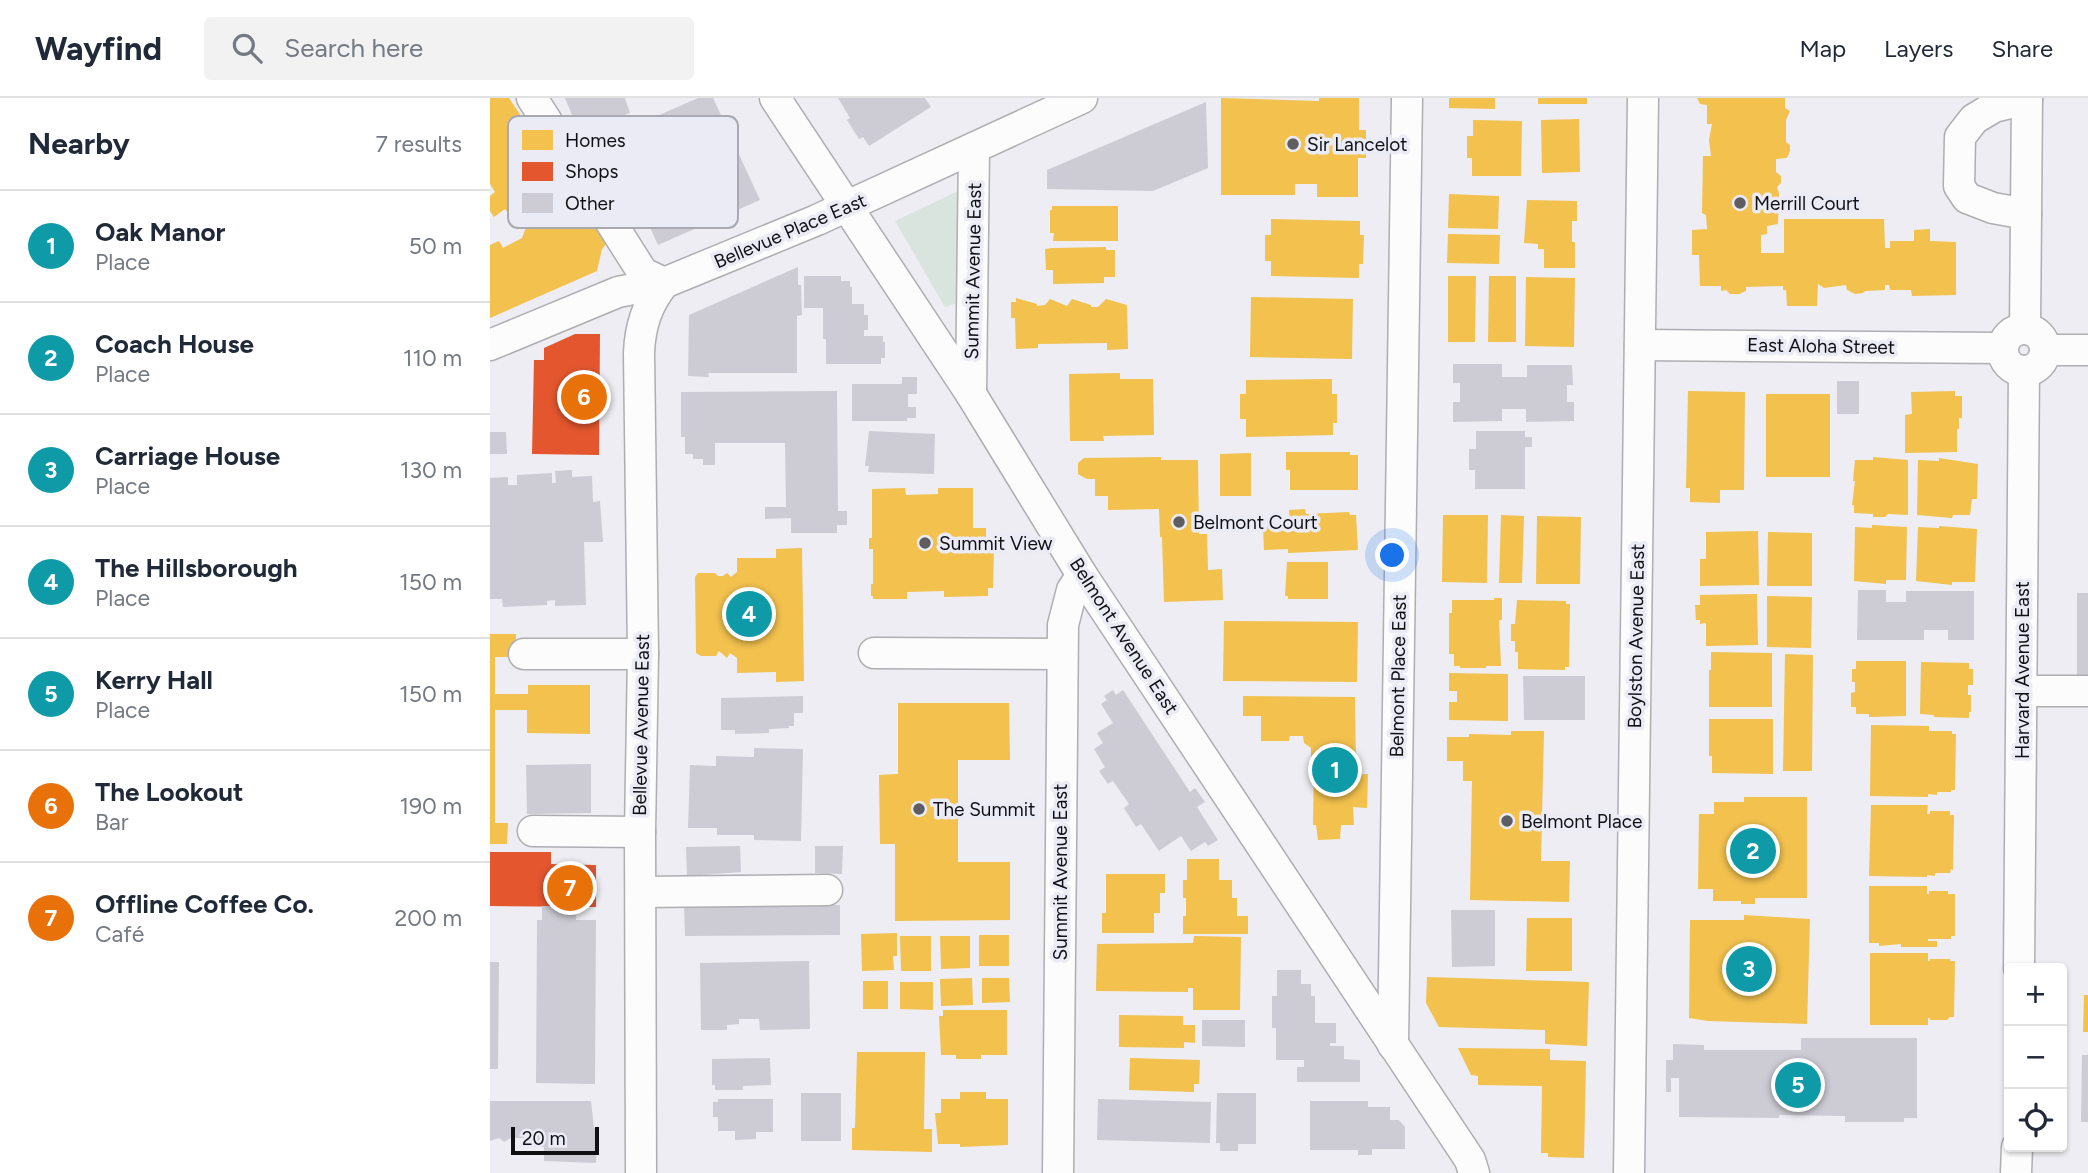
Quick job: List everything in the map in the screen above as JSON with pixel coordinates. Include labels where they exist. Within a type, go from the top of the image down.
[{"type":"street","points":[[532,98],[543,116]]},
{"type":"street","name":"Belmont Avenue East","points":[[775,98],[971,394],[1082,575],[1469,1160],[1474,1173]]},
{"type":"street","name":"Bellevue Place East","points":[[490,345],[618,292],[664,283],[847,208],[974,148],[1029,110],[1082,98]]},
{"type":"street","name":"Belmont Place East","points":[[1393,1045],[1407,98]]},
{"type":"street","name":"Boylston Avenue East","points":[[1629,1173],[1643,98]]},
{"type":"street","points":[[2025,343],[2028,98],[1994,107],[1973,119],[1960,137],[1959,186],[1967,198],[1993,208],[2026,214]]},
{"type":"street","name":"Summit Avenue East","points":[[971,394],[974,148]]},
{"type":"street","points":[[614,228],[643,273],[664,283]]},
{"type":"street","name":"Bellevue Avenue East","points":[[641,1173],[640,832],[643,654],[640,337],[648,307],[664,283]]},
{"type":"street","name":"East Aloha Street","points":[[1640,345],[2025,343],[2088,350]]},
{"type":"street","name":"Harvard Avenue East","points":[[2019,963],[2024,371],[2011,368],[2003,355],[2025,343]]},
{"type":"street","name":"Summit Avenue East","points":[[1058,1173],[1063,625],[1072,590],[1082,575]]},
{"type":"street","points":[[874,653],[1062,654]]},
{"type":"street","points":[[524,654],[643,654]]},
{"type":"street","points":[[2022,691],[2088,691]]},
{"type":"street","points":[[533,831],[640,832]]},
{"type":"street","points":[[641,892],[827,890]]},
{"type":"street","points":[[2016,1173],[2017,1152]]},
{"type":"shaded area","points":[[962,189],[960,302],[945,307],[895,221]]},
{"type":"building: Homes","points":[[490,98],[509,98],[521,116],[508,116],[508,213],[505,209],[494,217],[490,211],[490,196],[495,192],[490,184]]},
{"type":"building: Homes","name":"Sir Lancelot","points":[[1221,98],[1319,101],[1319,98],[1359,98],[1359,130],[1366,130],[1366,158],[1358,158],[1358,197],[1317,197],[1317,184],[1295,184],[1295,195],[1221,195]]},
{"type":"building: Homes","points":[[1449,98],[1495,98],[1495,109],[1449,108]]},
{"type":"building: Homes","points":[[1538,98],[1587,98],[1587,104],[1538,104]]},
{"type":"building: Homes","name":"Merrill Court","points":[[1697,98],[1785,98],[1785,108],[1790,111],[1786,120],[1786,142],[1790,145],[1790,151],[1787,158],[1776,159],[1776,172],[1781,176],[1781,183],[1777,187],[1778,224],[1767,226],[1767,234],[1761,235],[1761,253],[1784,253],[1784,219],[1884,219],[1885,248],[1890,248],[1890,241],[1914,241],[1914,230],[1930,229],[1930,241],[1956,242],[1956,295],[1912,296],[1911,290],[1890,290],[1889,285],[1885,285],[1885,290],[1855,294],[1847,290],[1846,285],[1824,288],[1818,284],[1817,306],[1787,306],[1786,290],[1783,290],[1783,286],[1746,287],[1746,291],[1730,294],[1726,290],[1721,291],[1721,286],[1700,286],[1699,255],[1692,255],[1692,230],[1707,229],[1706,215],[1702,213],[1703,156],[1711,156],[1709,140],[1712,124],[1707,124],[1707,105],[1700,104]]},
{"type":"building: Homes","points":[[1579,119],[1580,172],[1542,173],[1541,120]]},
{"type":"building: Homes","points":[[1473,120],[1522,121],[1521,176],[1472,176],[1472,158],[1467,158],[1467,136],[1473,136]]},
{"type":"building: Homes","points":[[1449,194],[1499,196],[1498,229],[1448,228]]},
{"type":"building: Homes","points":[[1527,200],[1577,201],[1577,221],[1572,221],[1575,268],[1544,268],[1544,249],[1538,249],[1538,244],[1524,243]]},
{"type":"building: Homes","points":[[1052,206],[1118,206],[1118,241],[1053,241],[1054,233],[1050,233]]},
{"type":"building: Homes","points":[[1271,219],[1360,221],[1360,235],[1364,235],[1363,264],[1359,264],[1359,278],[1271,276],[1271,261],[1265,261],[1265,235],[1271,235]]},
{"type":"building: Homes","points":[[526,228],[595,228],[606,244],[602,249],[597,271],[490,318],[490,245],[499,241],[503,248],[522,238]]},
{"type":"building: Homes","points":[[1448,234],[1500,235],[1499,264],[1447,263]]},
{"type":"building: Homes","points":[[1106,247],[1106,250],[1115,250],[1115,277],[1104,277],[1104,283],[1053,284],[1053,270],[1046,270],[1045,249]]},
{"type":"building: Homes","points":[[1448,276],[1476,276],[1475,342],[1448,342]]},
{"type":"building: Homes","points":[[1489,276],[1516,276],[1516,342],[1488,342]]},
{"type":"building: Homes","points":[[1526,277],[1575,278],[1574,347],[1525,346]]},
{"type":"building: Homes","points":[[1251,297],[1353,299],[1352,359],[1250,357]]},
{"type":"building: Homes","points":[[1016,298],[1037,306],[1045,305],[1050,299],[1067,306],[1072,299],[1091,307],[1098,307],[1106,299],[1127,305],[1128,349],[1107,350],[1107,343],[1038,344],[1038,348],[1016,349],[1015,318],[1011,318],[1011,302],[1016,302]]},
{"type":"building: Homes","points":[[1120,373],[1120,379],[1153,379],[1154,435],[1103,436],[1104,441],[1070,441],[1069,374]]},
{"type":"building: Homes","points":[[1332,379],[1332,394],[1337,394],[1337,423],[1333,423],[1333,435],[1246,437],[1246,419],[1240,419],[1240,394],[1246,394],[1246,380]]},
{"type":"building: Homes","points":[[1688,391],[1745,392],[1744,490],[1720,490],[1720,503],[1690,502],[1690,488],[1686,488]]},
{"type":"building: Homes","points":[[1955,391],[1955,396],[1962,396],[1957,452],[1905,453],[1905,415],[1912,414],[1911,392]]},
{"type":"building: Homes","points":[[1766,394],[1830,394],[1830,477],[1766,477]]},
{"type":"building: Homes","points":[[1286,452],[1350,452],[1350,455],[1358,455],[1358,490],[1290,490]]},
{"type":"building: Homes","points":[[1251,453],[1251,496],[1220,496],[1220,454]]},
{"type":"building: Homes","name":"Belmont Court","points":[[1161,457],[1161,460],[1198,460],[1199,534],[1207,534],[1208,570],[1222,569],[1223,600],[1164,602],[1159,509],[1108,510],[1108,496],[1095,496],[1095,479],[1087,479],[1078,474],[1078,463],[1084,458]]},
{"type":"building: Homes","points":[[1873,457],[1908,460],[1908,515],[1888,514],[1885,517],[1873,517],[1873,514],[1854,513],[1852,505],[1855,460],[1873,460]]},
{"type":"building: Homes","points":[[1939,458],[1978,464],[1977,499],[1972,499],[1970,515],[1953,515],[1952,518],[1917,515],[1918,460],[1939,461]]},
{"type":"building: Homes","name":"Summit View","points":[[905,488],[906,495],[938,494],[938,488],[973,488],[973,528],[986,528],[986,537],[981,537],[981,548],[994,548],[993,588],[988,588],[988,596],[944,597],[944,591],[907,592],[907,599],[873,599],[873,549],[869,549],[869,538],[872,538],[872,489]]},
{"type":"building: Homes","points":[[1305,509],[1306,514],[1349,512],[1350,515],[1356,515],[1358,550],[1288,553],[1288,549],[1264,550],[1263,527],[1290,526],[1289,510]]},
{"type":"building: Homes","points":[[1443,515],[1488,515],[1487,583],[1442,582]]},
{"type":"building: Homes","points":[[1501,515],[1524,516],[1522,583],[1499,583]]},
{"type":"building: Homes","points":[[1537,516],[1581,517],[1580,584],[1536,584]]},
{"type":"building: Homes","points":[[1872,525],[1907,527],[1906,580],[1886,580],[1886,584],[1854,581],[1855,527],[1872,528]]},
{"type":"building: Homes","points":[[1918,527],[1977,529],[1975,582],[1952,582],[1952,585],[1916,581]]},
{"type":"building: Homes","points":[[1758,531],[1759,585],[1700,586],[1700,559],[1706,559],[1706,532]]},
{"type":"building: Homes","points":[[1768,532],[1812,533],[1812,586],[1767,586]]},
{"type":"building: Homes","points":[[802,548],[804,681],[776,682],[776,672],[737,673],[737,658],[730,653],[727,658],[719,651],[716,656],[701,656],[696,653],[695,577],[698,573],[723,576],[727,573],[731,577],[737,572],[737,558],[776,558],[776,549]]},
{"type":"building: Homes","points":[[1287,562],[1328,562],[1328,599],[1288,599],[1288,596],[1285,596]]},
{"type":"building: Homes","points":[[1757,594],[1758,645],[1706,646],[1706,623],[1700,624],[1700,620],[1696,620],[1695,605],[1700,605],[1700,595]]},
{"type":"building: Homes","points":[[1767,596],[1812,597],[1811,648],[1767,647]]},
{"type":"building: Homes","points":[[1502,598],[1502,620],[1499,620],[1501,666],[1454,666],[1454,654],[1449,654],[1449,613],[1452,613],[1452,600]]},
{"type":"building: Homes","points":[[1517,600],[1566,601],[1566,604],[1570,604],[1569,667],[1565,667],[1565,670],[1518,669],[1518,652],[1515,652],[1515,641],[1511,641],[1511,624],[1515,624]]},
{"type":"building: Homes","points":[[1224,621],[1358,622],[1357,682],[1223,681]]},
{"type":"building: Homes","points":[[490,634],[516,634],[516,657],[495,657],[495,694],[528,694],[528,685],[590,685],[590,734],[527,733],[527,710],[495,710],[495,823],[508,823],[507,844],[490,844]]},
{"type":"building: Homes","points":[[1711,652],[1772,653],[1772,707],[1709,707]]},
{"type":"building: Homes","points":[[1785,654],[1813,655],[1812,771],[1783,771]]},
{"type":"building: Homes","points":[[1856,661],[1906,661],[1906,716],[1869,717],[1869,714],[1856,714],[1856,707],[1851,707],[1851,693],[1855,692],[1852,669],[1856,669]]},
{"type":"building: Homes","points":[[1921,662],[1969,663],[1969,669],[1973,669],[1973,685],[1968,685],[1968,695],[1971,695],[1969,718],[1920,714]]},
{"type":"building: Homes","points":[[1449,673],[1508,674],[1508,721],[1449,720],[1449,702],[1457,702],[1457,691],[1449,691]]},
{"type":"building: Homes","points":[[1243,696],[1355,697],[1356,775],[1368,774],[1367,808],[1353,807],[1354,825],[1341,825],[1340,839],[1318,840],[1316,825],[1313,825],[1314,765],[1311,764],[1311,748],[1304,743],[1303,736],[1290,736],[1289,741],[1261,741],[1261,716],[1243,716]]},
{"type":"building: Homes","name":"The Summit","points":[[898,703],[1009,703],[1010,760],[958,760],[958,862],[1010,862],[1010,920],[895,921],[895,844],[880,844],[879,775],[898,774]]},
{"type":"building: Homes","points":[[1709,719],[1773,719],[1773,774],[1712,773]]},
{"type":"building: Homes","points":[[1871,725],[1929,726],[1929,731],[1952,731],[1952,734],[1956,734],[1955,790],[1937,792],[1937,795],[1928,794],[1928,797],[1870,796]]},
{"type":"building: Homes","name":"Belmont Place","points":[[1511,731],[1544,731],[1541,861],[1570,861],[1569,902],[1470,900],[1472,781],[1463,781],[1463,761],[1447,761],[1447,737],[1469,737],[1469,734],[1511,735]]},
{"type":"building: Homes","points":[[1744,797],[1807,797],[1807,898],[1755,898],[1755,904],[1741,904],[1741,901],[1713,901],[1713,889],[1698,889],[1699,814],[1714,814],[1714,802],[1744,802]]},
{"type":"building: Homes","points":[[1871,805],[1928,805],[1927,814],[1930,814],[1930,811],[1950,811],[1950,815],[1954,815],[1953,870],[1951,869],[1950,873],[1935,873],[1935,876],[1927,877],[1869,876]]},
{"type":"building: Homes","points":[[1187,859],[1219,859],[1219,880],[1232,880],[1232,898],[1237,898],[1237,916],[1248,916],[1248,934],[1183,934],[1186,898],[1183,898],[1183,880],[1187,880]]},
{"type":"building: Homes","points":[[1106,874],[1165,874],[1165,893],[1160,893],[1160,913],[1154,913],[1154,933],[1102,933],[1102,913],[1106,913]]},
{"type":"building: Homes","points":[[1869,886],[1927,886],[1927,894],[1929,891],[1948,891],[1948,894],[1955,894],[1955,936],[1951,936],[1951,939],[1928,939],[1937,941],[1937,947],[1901,947],[1901,944],[1879,946],[1879,943],[1869,943]]},
{"type":"building: Homes","points":[[1744,915],[1810,919],[1807,1024],[1689,1018],[1690,920],[1744,920]]},
{"type":"building: Homes","points":[[1527,918],[1572,918],[1572,971],[1526,971]]},
{"type":"building: Homes","points":[[897,933],[897,956],[893,956],[894,970],[862,971],[861,934]]},
{"type":"building: Homes","points":[[979,935],[1009,935],[1009,966],[979,966]]},
{"type":"building: Homes","points":[[900,936],[931,936],[931,971],[901,971]]},
{"type":"building: Homes","points":[[940,936],[970,936],[970,968],[941,969]]},
{"type":"building: Homes","points":[[1194,936],[1241,937],[1240,1010],[1193,1010],[1193,988],[1188,988],[1188,992],[1096,991],[1097,944],[1193,943]]},
{"type":"building: Homes","points":[[1870,953],[1928,953],[1928,961],[1955,961],[1954,1017],[1947,1020],[1928,1018],[1928,1025],[1870,1025]]},
{"type":"building: Homes","points":[[1427,977],[1589,982],[1587,1046],[1545,1044],[1545,1030],[1439,1027],[1426,1003]]},
{"type":"building: Homes","points":[[972,978],[973,1005],[941,1006],[940,979]]},
{"type":"building: Homes","points":[[982,978],[1009,978],[1010,1002],[982,1003]]},
{"type":"building: Homes","points":[[863,981],[888,981],[888,1009],[863,1009]]},
{"type":"building: Homes","points":[[900,982],[933,982],[933,1010],[900,1009]]},
{"type":"building: Homes","points":[[2084,995],[2088,995],[2088,1032],[2083,1032]]},
{"type":"building: Homes","points":[[943,1010],[1007,1010],[1007,1055],[956,1059],[956,1055],[941,1055],[939,1016],[943,1016]]},
{"type":"building: Homes","points":[[1119,1015],[1183,1016],[1183,1025],[1195,1025],[1195,1043],[1184,1042],[1184,1048],[1119,1047]]},
{"type":"building: Homes","points":[[1458,1048],[1550,1049],[1550,1060],[1586,1061],[1584,1158],[1548,1157],[1548,1153],[1541,1153],[1542,1086],[1478,1085],[1478,1076],[1471,1075]]},
{"type":"building: Homes","points":[[857,1052],[925,1052],[924,1129],[932,1129],[932,1152],[852,1150]]},
{"type":"building: Homes","points":[[1130,1058],[1200,1060],[1199,1084],[1194,1084],[1194,1092],[1129,1090]]},
{"type":"building: Homes","points":[[960,1092],[986,1092],[986,1099],[1008,1099],[1008,1145],[960,1147],[960,1144],[938,1144],[935,1113],[941,1113],[941,1099],[960,1099]]},
{"type":"building: Shops","points":[[575,334],[600,334],[599,455],[532,454],[534,360],[544,360],[544,348]]},
{"type":"building: Shops","points":[[490,852],[551,852],[551,864],[596,865],[596,907],[490,906]]},
{"type":"building: Other","points":[[565,98],[625,98],[630,113],[622,116],[572,116]]},
{"type":"building: Other","points":[[698,98],[713,98],[721,116],[657,116]]},
{"type":"building: Other","points":[[838,98],[925,98],[931,107],[869,146],[863,137],[859,139]]},
{"type":"building: Other","points":[[1206,102],[1208,168],[1153,191],[1047,189],[1047,170]]},
{"type":"building: Other","points":[[738,152],[760,200],[738,210]]},
{"type":"building: Other","points":[[650,228],[697,228],[658,245]]},
{"type":"building: Other","points":[[798,267],[802,315],[797,316],[797,373],[708,373],[709,377],[688,376],[689,315]]},
{"type":"building: Other","points":[[804,276],[841,276],[841,281],[850,281],[852,304],[864,304],[864,315],[868,315],[868,330],[864,330],[864,336],[883,336],[885,358],[881,358],[881,364],[826,364],[823,308],[804,308]]},
{"type":"building: Other","points":[[1453,364],[1502,364],[1502,377],[1527,377],[1527,365],[1572,365],[1573,385],[1567,385],[1567,402],[1574,402],[1574,421],[1526,422],[1526,409],[1502,409],[1502,421],[1453,422],[1453,402],[1460,402],[1460,383],[1453,383]]},
{"type":"building: Other","points":[[902,377],[917,377],[917,394],[908,394],[908,407],[916,407],[916,418],[907,418],[907,421],[852,421],[852,384],[902,384]]},
{"type":"building: Other","points":[[1837,381],[1859,381],[1859,414],[1837,414]]},
{"type":"building: Other","points":[[837,391],[838,511],[847,511],[847,525],[837,525],[837,533],[791,533],[791,518],[765,519],[765,507],[786,507],[785,443],[715,443],[715,465],[703,465],[703,459],[693,459],[693,454],[685,454],[685,437],[681,437],[681,392]]},
{"type":"building: Other","points":[[869,431],[935,434],[934,474],[868,472],[869,466],[865,466]]},
{"type":"building: Other","points":[[1476,431],[1525,431],[1525,437],[1532,437],[1532,447],[1525,447],[1525,489],[1475,489],[1475,470],[1469,470],[1469,449],[1476,449]]},
{"type":"building: Other","points":[[490,432],[506,432],[507,454],[490,454]]},
{"type":"building: Other","points":[[572,470],[572,477],[592,476],[593,502],[600,501],[603,542],[584,542],[586,605],[555,606],[555,600],[547,601],[547,605],[503,607],[502,599],[490,599],[490,478],[508,477],[508,485],[517,485],[517,475],[552,473],[552,483],[556,483],[555,471]]},
{"type":"building: Other","points":[[1858,590],[1886,590],[1886,602],[1906,602],[1906,591],[1974,591],[1974,640],[1948,640],[1948,630],[1924,630],[1924,640],[1857,640]]},
{"type":"building: Other","points":[[2077,593],[2088,593],[2088,684],[2077,683]]},
{"type":"building: Other","points":[[1523,676],[1585,676],[1585,720],[1524,720]]},
{"type":"building: Other","points":[[1113,690],[1116,695],[1123,690],[1190,792],[1195,788],[1205,802],[1197,807],[1218,840],[1208,846],[1205,842],[1191,851],[1181,836],[1159,851],[1141,824],[1136,827],[1124,808],[1129,804],[1113,781],[1108,784],[1099,771],[1105,767],[1094,749],[1103,743],[1097,733],[1113,723],[1101,704],[1107,700],[1104,696]]},
{"type":"building: Other","points":[[803,696],[803,713],[794,713],[794,726],[769,729],[769,733],[735,734],[735,730],[721,730],[721,698]]},
{"type":"building: Other","points":[[754,748],[803,749],[801,841],[754,840],[754,835],[717,835],[717,828],[688,828],[690,765],[716,766],[716,756],[754,757]]},
{"type":"building: Other","points":[[591,764],[591,813],[527,814],[526,765]]},
{"type":"building: Other","points":[[740,846],[741,872],[687,876],[686,847]]},
{"type":"building: Other","points":[[815,846],[843,846],[842,874],[815,873]]},
{"type":"building: Other","points":[[840,905],[840,935],[685,936],[684,906]]},
{"type":"building: Other","points":[[542,906],[577,907],[576,920],[596,920],[595,1084],[536,1083],[537,920],[542,920]]},
{"type":"building: Other","points":[[1451,910],[1495,910],[1495,966],[1452,967]]},
{"type":"building: Other","points":[[809,961],[810,1029],[760,1030],[759,1019],[739,1019],[739,1024],[727,1025],[727,1030],[701,1030],[700,963]]},
{"type":"building: Other","points":[[490,962],[499,962],[498,1069],[490,1069]]},
{"type":"building: Other","points":[[1277,970],[1301,970],[1301,984],[1311,984],[1311,996],[1315,996],[1315,1023],[1336,1023],[1336,1043],[1330,1043],[1330,1046],[1344,1046],[1344,1059],[1360,1060],[1360,1082],[1297,1082],[1297,1067],[1304,1067],[1304,1060],[1276,1060],[1272,996],[1277,996]]},
{"type":"building: Other","points":[[1202,1020],[1245,1020],[1245,1047],[1202,1046]]},
{"type":"building: Other","points":[[1801,1038],[1917,1038],[1917,1118],[1904,1118],[1904,1122],[1845,1122],[1845,1116],[1679,1117],[1679,1078],[1671,1078],[1671,1092],[1666,1092],[1666,1060],[1673,1060],[1673,1044],[1704,1045],[1704,1050],[1801,1050]]},
{"type":"building: Other","points":[[2082,1055],[2088,1055],[2088,1122],[2081,1122]]},
{"type":"building: Other","points":[[770,1058],[771,1085],[743,1086],[743,1090],[715,1090],[715,1085],[712,1085],[712,1059]]},
{"type":"building: Other","points":[[801,1093],[841,1093],[841,1141],[801,1141]]},
{"type":"building: Other","points":[[1217,1093],[1256,1093],[1256,1144],[1238,1144],[1238,1151],[1220,1151],[1220,1143],[1216,1143]]},
{"type":"building: Other","points":[[718,1099],[773,1099],[773,1132],[756,1132],[756,1139],[735,1140],[735,1131],[718,1131],[718,1117],[713,1117],[713,1102],[718,1102]]},
{"type":"building: Other","points":[[1098,1099],[1211,1102],[1210,1143],[1097,1140]]},
{"type":"building: Other","points":[[490,1101],[591,1101],[594,1128],[597,1128],[596,1163],[544,1161],[544,1147],[528,1146],[529,1138],[511,1138],[504,1142],[499,1138],[490,1141]]},
{"type":"building: Other","points":[[1310,1101],[1368,1101],[1368,1107],[1390,1107],[1390,1120],[1399,1120],[1405,1127],[1405,1149],[1372,1149],[1372,1155],[1358,1155],[1358,1150],[1310,1150]]},
{"type":"place","name":"Sir Lancelot","points":[[1293,144]]},
{"type":"place","name":"Merrill Court","points":[[1740,203]]},
{"type":"place","name":"The Lookout","points":[[584,397]]},
{"type":"place","name":"Belmont Court","points":[[1179,522]]},
{"type":"place","name":"Summit View","points":[[925,543]]},
{"type":"place","name":"The Hillsborough","points":[[749,614]]},
{"type":"place","name":"Oak Manor","points":[[1335,770]]},
{"type":"place","name":"The Summit","points":[[919,809]]},
{"type":"place","name":"Belmont Place","points":[[1507,821]]},
{"type":"place","name":"Coach House","points":[[1753,851]]},
{"type":"place","name":"Offline Coffee Co.","points":[[570,888]]},
{"type":"place","name":"Carriage House","points":[[1749,969]]},
{"type":"place","name":"Kerry Hall","points":[[1798,1085]]}]
